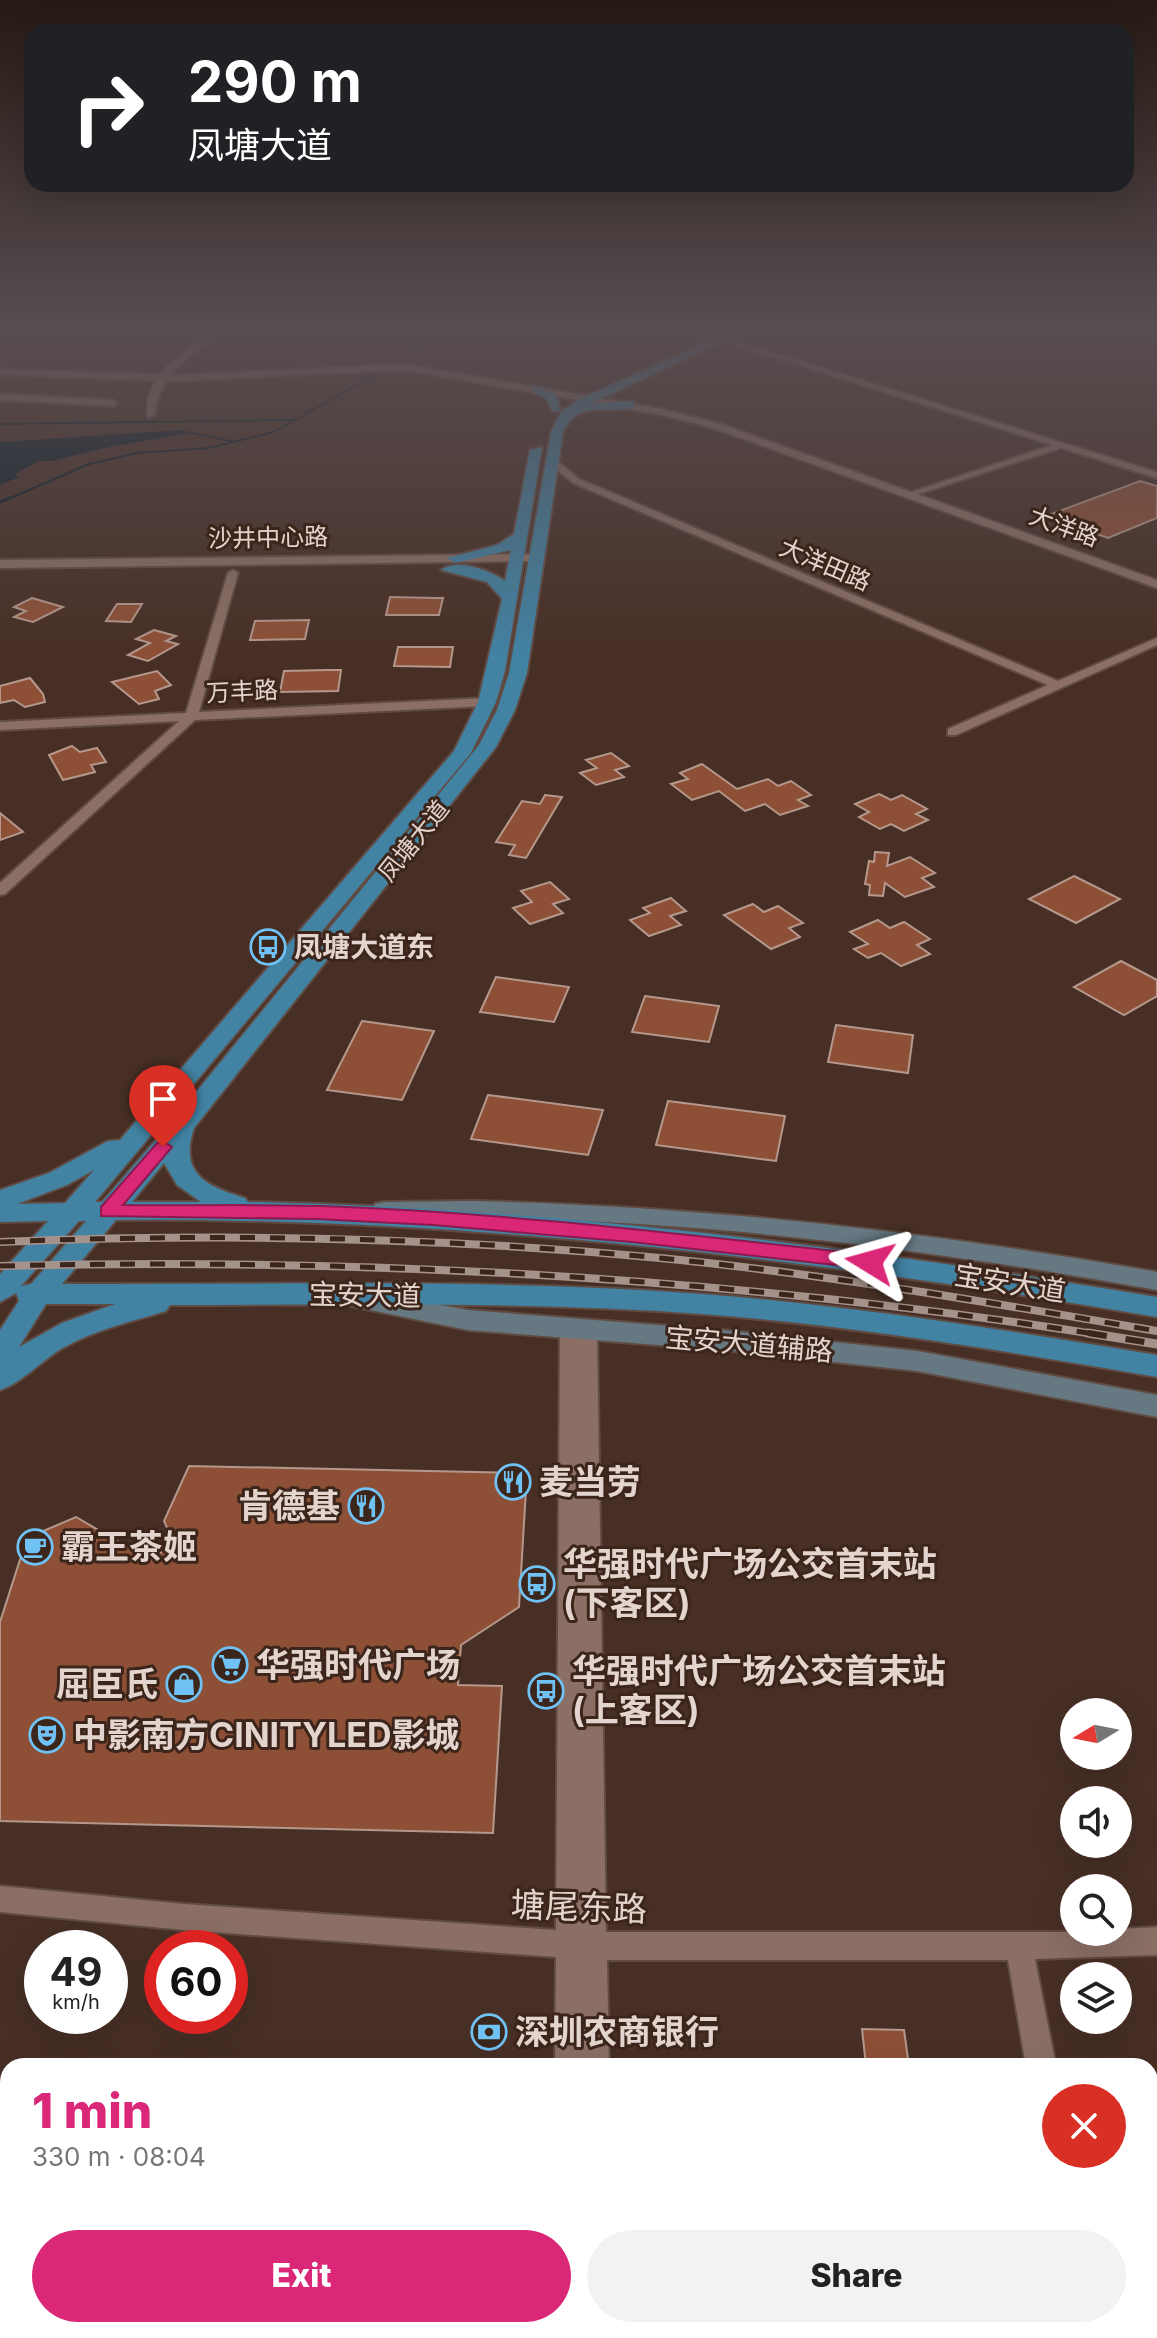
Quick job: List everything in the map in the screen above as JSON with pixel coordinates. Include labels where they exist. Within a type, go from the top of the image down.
[{"type":"main road","name":"凤塘大道","points":[[0,1353],[38,1294],[184,1124],[487,747],[515,685],[526,563],[521,536],[539,439]]},
{"type":"main road","name":"凤塘大道","points":[[0,1294],[462,753],[487,702],[509,598],[526,563],[549,484],[557,439]]},
{"type":"main road","points":[[452,564],[497,550],[521,536]]},
{"type":"main road","points":[[452,564],[492,579],[505,588],[509,598]]},
{"type":"main road","points":[[184,1124],[174,1154],[178,1169],[187,1180],[209,1196],[274,1212]]},
{"type":"main road","points":[[0,1200],[76,1171],[139,1130]]},
{"type":"main road","points":[[317,1213],[501,1207],[559,1209],[842,1234],[1018,1257],[1157,1281]]},
{"type":"main road","name":"宝安大道","points":[[0,1213],[274,1212],[448,1220],[812,1254],[1157,1307]]},
{"type":"main road","points":[[0,1379],[55,1336],[84,1324],[135,1308],[213,1293]]},
{"type":"main road","name":"宝安大道","points":[[0,1294],[540,1296],[702,1304],[924,1327],[1157,1366]]},
{"type":"main road","name":"宝安大道辅路","points":[[340,1295],[468,1320],[917,1361],[1157,1406]]},
{"type":"street","name":"大洋路","points":[[768,439],[1157,581]]},
{"type":"street","points":[[1043,439],[1157,475]]},
{"type":"street","points":[[916,494],[1061,445]]},
{"type":"street","name":"大洋田路","points":[[553,462],[576,481],[1058,685]]},
{"type":"street","name":"大洋田路","points":[[549,484],[576,481]]},
{"type":"street","name":"沙井中心路","points":[[0,564],[526,563]]},
{"type":"street","name":"沙井中心路","points":[[0,576],[233,573],[452,564]]},
{"type":"street","points":[[0,891],[191,717],[233,573]]},
{"type":"street","points":[[952,732],[1157,641]]},
{"type":"street","name":"万丰路","points":[[0,726],[487,702]]},
{"type":"street","points":[[578,1329],[582,1946],[593,2058]]},
{"type":"street","name":"塘尾东路","points":[[0,1899],[184,1917],[582,1946],[1019,1946],[1157,1941]]},
{"type":"street","points":[[571,2058],[582,1946]]},
{"type":"street","points":[[1019,1946],[1040,2058]]},
{"type":"water","points":[[156,439],[39,461],[15,474],[19,477],[0,485],[0,442]]},
{"type":"building","points":[[1140,481],[1157,486],[1157,518],[1108,538],[1046,516]]},
{"type":"building","points":[[390,597],[443,598],[439,615],[386,615]]},
{"type":"building","points":[[32,598],[63,607],[33,622],[14,617],[26,611],[14,607]]},
{"type":"building","points":[[117,604],[142,604],[131,622],[106,621]]},
{"type":"building","points":[[309,620],[305,639],[250,640],[255,621]]},
{"type":"building","points":[[154,630],[176,636],[166,641],[178,644],[148,661],[128,655],[150,643],[136,639]]},
{"type":"building","points":[[398,647],[453,647],[450,667],[394,666]]},
{"type":"building","points":[[341,670],[338,691],[280,692],[284,671]]},
{"type":"building","points":[[157,671],[171,685],[155,691],[159,699],[139,704],[112,682]]},
{"type":"building","points":[[30,678],[43,694],[45,702],[25,707],[14,700],[0,703],[0,686]]},
{"type":"building","points":[[72,746],[80,752],[97,748],[106,762],[91,765],[95,772],[63,780],[49,755]]},
{"type":"building","points":[[611,753],[629,766],[615,770],[624,777],[596,785],[580,773],[597,768],[586,760]]},
{"type":"building","points":[[702,764],[737,789],[768,779],[778,786],[791,781],[811,795],[798,800],[808,806],[780,815],[765,804],[745,811],[719,791],[692,800],[671,784],[688,779],[680,773]]},
{"type":"building","points":[[879,794],[891,800],[902,795],[927,809],[916,814],[928,820],[904,831],[891,824],[880,829],[859,817],[869,812],[855,804]]},
{"type":"building","points":[[545,795],[562,797],[526,858],[509,855],[515,845],[496,842],[522,801],[540,804]]},
{"type":"building","points":[[0,813],[23,832],[0,840]]},
{"type":"building","points":[[875,852],[889,853],[887,866],[910,857],[935,873],[922,878],[934,887],[905,897],[885,883],[883,896],[869,895],[870,885],[865,884],[869,861],[874,862]]},
{"type":"building","points":[[1074,876],[1120,899],[1076,923],[1029,899]]},
{"type":"building","points":[[550,882],[569,899],[553,904],[563,913],[530,924],[513,908],[532,902],[521,891]]},
{"type":"building","points":[[671,898],[686,911],[670,916],[681,925],[649,936],[630,920],[650,913],[643,908]]},
{"type":"building","points":[[753,904],[764,912],[778,906],[803,923],[789,928],[800,937],[771,949],[724,915]]},
{"type":"building","points":[[878,920],[890,928],[904,922],[930,939],[917,945],[930,954],[901,966],[881,953],[868,958],[854,949],[868,944],[850,932]]},
{"type":"building","points":[[1121,961],[1157,980],[1157,996],[1124,1015],[1074,987]]},
{"type":"building","points":[[496,977],[569,987],[554,1022],[480,1012]]},
{"type":"building","points":[[645,996],[719,1006],[709,1042],[632,1032]]},
{"type":"building","points":[[362,1021],[434,1031],[402,1100],[327,1090]]},
{"type":"building","points":[[836,1025],[913,1035],[908,1073],[828,1062]]},
{"type":"building","points":[[488,1095],[603,1110],[588,1155],[471,1139]]},
{"type":"building","points":[[668,1101],[785,1116],[776,1161],[656,1145]]},
{"type":"building","name":"华强时代广场","points":[[189,1466],[527,1473],[519,1607],[461,1645],[458,1685],[502,1686],[493,1833],[0,1821],[0,1622],[27,1538],[76,1517],[150,1560],[174,1543],[164,1521]]},
{"type":"building","points":[[862,2029],[904,2030],[908,2058],[865,2058]]},
{"type":"waterway","points":[[221,439],[234,442]]},
{"type":"waterway","points":[[234,442],[245,439]]},
{"type":"waterway","points":[[6,500],[89,464],[137,453],[209,448],[234,442]]},
{"type":"waterway","points":[[0,502],[10,498]]},
{"type":"railway","points":[[0,1242],[165,1238],[330,1239],[578,1251],[847,1281],[1157,1331]]},
{"type":"railway","points":[[0,1266],[277,1265],[552,1276],[827,1299],[1096,1334]]},
{"type":"railway","points":[[1088,1333],[1096,1334]]},
{"type":"railway","points":[[1096,1334],[1101,1335]]},
{"type":"railway","points":[[1096,1334],[1157,1344]]},
{"type":"place","name":"凤塘大道东","points":[[268,947]]},
{"type":"place","name":"麦当劳","points":[[513,1482]]},
{"type":"place","name":"肯德基","points":[[366,1506]]},
{"type":"place","name":"霸王茶姬","points":[[35,1547]]},
{"type":"place","name":"华强时代广场公交首末站 (下客区)","points":[[537,1584]]},
{"type":"place","name":"华强时代广场","points":[[230,1665]]},
{"type":"place","name":"屈臣氏","points":[[184,1684]]},
{"type":"place","name":"华强时代广场公交首末站 (上客区)","points":[[546,1691]]},
{"type":"place","name":"中影南方CINITYLED影城","points":[[47,1735]]},
{"type":"place","name":"深圳农商银行","points":[[489,2032]]},
{"type":"route","points":[[163,1147],[107,1212],[317,1213],[433,1219],[632,1235],[870,1262]]}]
